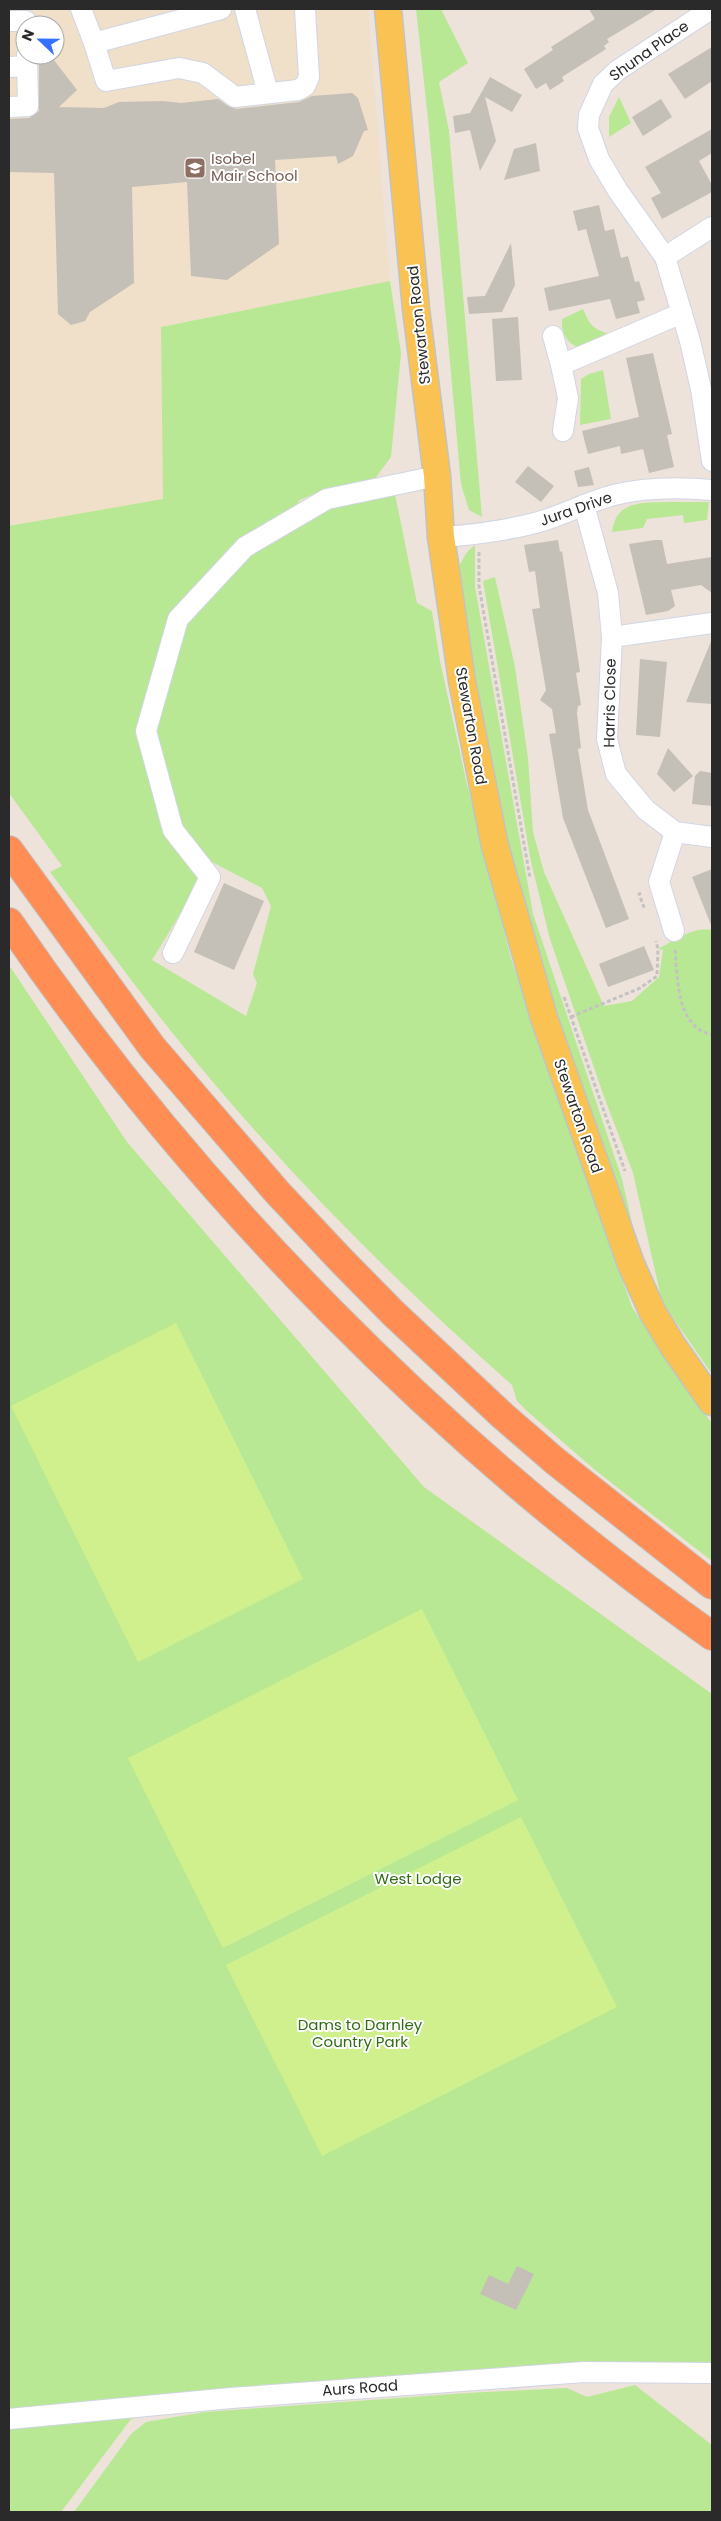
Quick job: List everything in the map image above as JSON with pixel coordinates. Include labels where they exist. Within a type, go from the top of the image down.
[{"type":"highway","points":[[9,850],[152,1047],[277,1192],[340,1259],[422,1341],[518,1428],[563,1467],[712,1585]]},
{"type":"highway","points":[[9,922],[41,968],[152,1112],[242,1215],[327,1305],[393,1371],[487,1457],[641,1584],[712,1636]]},
{"type":"main road","name":"Stewarton Road","points":[[388,9],[416,308],[437,476],[440,537],[462,681],[480,776],[507,893],[544,1018],[631,1264],[668,1338],[712,1402]]},
{"type":"street","points":[[81,9],[106,81],[158,70],[179,68],[203,73],[235,97],[298,90],[305,86],[309,77],[305,9]]},
{"type":"street","points":[[94,44],[221,9]]},
{"type":"street","points":[[245,9],[268,93]]},
{"type":"street","name":"Shuna Place","points":[[711,9],[618,70],[603,84],[589,115],[588,128],[599,159],[618,191],[665,257],[707,388],[712,461]]},
{"type":"street","points":[[9,107],[28,106],[21,65]]},
{"type":"street","points":[[665,257],[712,227]]},
{"type":"street","points":[[561,365],[682,313]]},
{"type":"street","points":[[553,336],[568,398],[563,431]]},
{"type":"street","points":[[173,953],[210,877],[173,830],[146,731],[178,619],[245,547],[327,499],[437,476]]},
{"type":"street","name":"Jura Drive","points":[[440,537],[478,533],[536,523],[613,495],[642,490],[684,488],[712,490]]},
{"type":"street","name":"Harris Close","points":[[584,505],[608,593],[612,637],[608,700],[609,753],[616,774],[646,810],[675,832],[712,837]]},
{"type":"street","name":"Harris Close","points":[[612,637],[712,623]]},
{"type":"street","points":[[674,932],[659,882],[675,832]]},
{"type":"street","name":"Aurs Road","points":[[9,2419],[231,2398],[584,2372],[712,2373]]},
{"type":"path","points":[[478,533],[479,586],[531,884]]},
{"type":"path","points":[[646,912],[639,894],[659,882]]},
{"type":"path","points":[[674,932],[679,990],[684,1011],[700,1032],[712,1035]]},
{"type":"path","points":[[571,1017],[640,988],[657,976],[658,949],[655,940]]},
{"type":"path","points":[[562,992],[628,1179]]},
{"type":"shaded area","name":"Isobel Mair School","points":[[9,9],[368,9],[390,281],[161,327],[164,500],[9,526]]},
{"type":"green space","points":[[416,9],[441,9],[468,63],[439,82],[449,131],[482,517],[469,510],[461,484],[428,119]]},
{"type":"green space","points":[[619,97],[631,123],[609,137],[609,117]]},
{"type":"green space","points":[[390,281],[401,353],[391,457],[374,480],[321,491],[298,501],[306,515],[395,494],[417,603],[432,611],[440,661],[466,780],[511,958],[574,1143],[632,1307],[689,1394],[712,1423],[712,1561],[595,1470],[527,1411],[517,1401],[512,1385],[381,1263],[297,1177],[179,1041],[50,872],[62,866],[9,793],[9,526],[163,499],[161,327]],"holes":[[[212,862],[262,888],[271,906],[253,974],[257,983],[246,1016],[152,960]]]},
{"type":"green space","points":[[583,309],[592,325],[598,330],[607,333],[581,348],[572,344],[566,337],[562,319]]},
{"type":"green space","points":[[603,370],[611,419],[580,425],[581,379],[589,374]]},
{"type":"green space","points":[[668,502],[709,502],[707,520],[684,523],[683,515],[647,519],[643,528],[612,532],[614,522],[619,514],[632,505]]},
{"type":"green space","points":[[475,545],[475,587],[533,914],[622,1179],[643,1271],[530,940],[491,775],[459,566],[467,552]]},
{"type":"green space","points":[[495,577],[515,667],[528,758],[533,832],[544,872],[604,1006],[632,1001],[659,977],[663,950],[658,949],[691,932],[705,929],[712,930],[712,1374],[662,1302],[633,1173],[603,1094],[550,939],[531,862],[483,581]]},
{"type":"green space","name":"Dams to Darnley Country Park","points":[[9,965],[127,1142],[424,1487],[712,1694],[712,2373],[231,2398],[131,2419],[61,2512],[9,2512]]},
{"type":"green space","points":[[176,1323],[303,1579],[138,1662],[11,1406]]},
{"type":"green space","points":[[422,1609],[518,1800],[223,1948],[128,1758]]},
{"type":"green space","name":"West Lodge","points":[[521,1817],[617,2007],[322,2156],[226,1965]]},
{"type":"green space","points":[[635,2385],[712,2445],[712,2512],[74,2512],[131,2434],[146,2422],[205,2412],[467,2393],[567,2388],[587,2397]]},
{"type":"building","points":[[589,9],[657,9],[607,39],[609,42],[604,46],[606,49],[562,77],[564,81],[550,90],[546,83],[536,89],[524,69],[553,50],[551,47],[595,19]]},
{"type":"building","points":[[712,47],[712,81],[685,99],[668,74]]},
{"type":"building","points":[[39,65],[58,65],[77,90],[59,107],[104,108],[119,102],[163,101],[181,103],[218,99],[236,109],[299,102],[312,96],[352,93],[358,98],[368,130],[364,131],[353,156],[338,164],[336,156],[275,160],[279,244],[227,280],[191,276],[187,182],[132,187],[134,283],[90,312],[85,321],[71,325],[58,314],[54,173],[9,172],[9,119],[29,118],[39,111]]},
{"type":"building","points":[[490,77],[522,95],[512,112],[485,97],[496,141],[480,171],[470,130],[455,133],[453,116],[470,113]]},
{"type":"building","points":[[661,99],[672,117],[643,136],[632,117]]},
{"type":"building","points":[[712,129],[712,153],[699,161],[712,185],[712,192],[662,219],[651,198],[661,193],[645,167]]},
{"type":"building","points":[[536,143],[540,171],[504,180],[514,149]]},
{"type":"building","points":[[599,205],[605,231],[614,229],[621,258],[628,256],[635,282],[639,281],[645,300],[637,302],[640,313],[616,319],[610,299],[549,311],[544,288],[599,276],[586,229],[578,231],[573,211]]},
{"type":"building","points":[[511,243],[515,285],[502,312],[469,314],[467,297],[485,296]]},
{"type":"building","points":[[518,317],[522,380],[496,381],[492,319]]},
{"type":"building","points":[[653,353],[672,434],[667,435],[674,467],[649,473],[643,449],[621,454],[620,446],[588,454],[582,431],[639,417],[626,358]]},
{"type":"building","points":[[528,466],[554,486],[541,502],[515,482]]},
{"type":"building","points":[[589,467],[594,485],[578,487],[574,471]]},
{"type":"building","points":[[558,540],[560,552],[562,551],[580,672],[576,673],[581,705],[578,706],[577,713],[581,748],[578,749],[588,810],[629,919],[606,928],[563,818],[549,734],[556,733],[552,709],[540,700],[546,690],[532,609],[540,608],[535,571],[529,572],[524,545]]},
{"type":"building","points":[[662,540],[667,564],[712,557],[712,593],[701,585],[671,590],[675,606],[668,611],[646,615],[629,544]]},
{"type":"building","points":[[712,639],[712,704],[686,702]]},
{"type":"building","points":[[640,659],[667,662],[660,737],[636,735]]},
{"type":"building","points":[[668,748],[693,776],[674,792],[657,774]]},
{"type":"building","points":[[700,771],[712,773],[712,806],[692,804],[695,776]]},
{"type":"building","points":[[712,869],[712,925],[711,925],[692,877]]},
{"type":"building","points":[[224,883],[264,901],[234,970],[194,952]]},
{"type":"building","points":[[644,946],[654,970],[608,987],[599,964]]},
{"type":"building","points":[[517,2266],[534,2274],[516,2310],[480,2294],[489,2275],[508,2284]]},
{"type":"place","name":"Isobel Mair School","points":[[195,168]]}]
